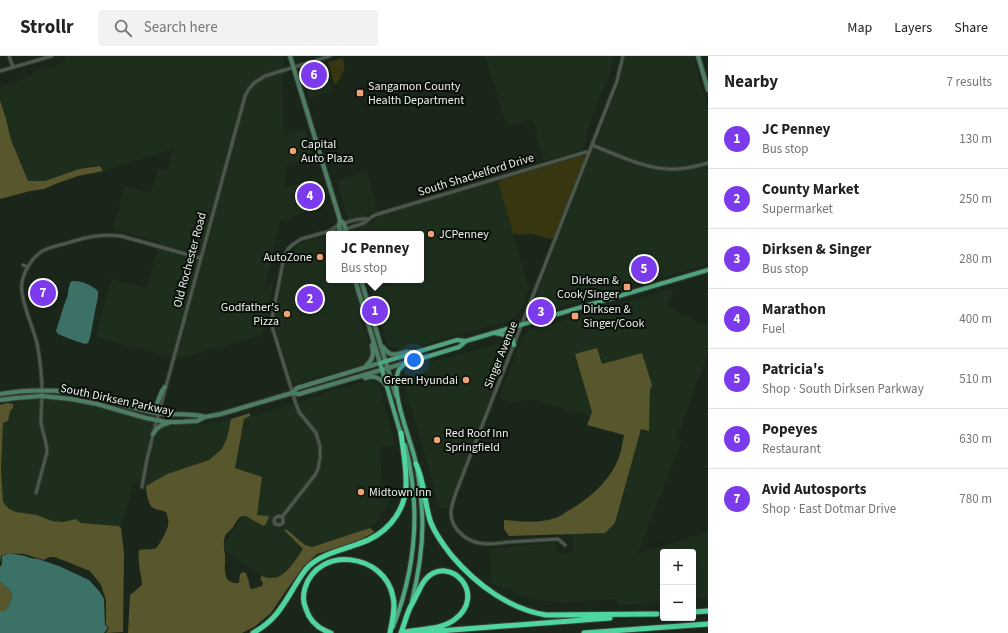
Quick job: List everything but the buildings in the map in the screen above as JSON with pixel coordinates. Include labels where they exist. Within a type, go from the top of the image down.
[{"type":"highway","points":[[253,633],[271,620],[281,609],[303,573],[314,562],[328,554],[371,539],[384,531],[393,521],[402,504],[406,486],[401,433]]},
{"type":"highway","points":[[416,464],[420,473],[432,525],[442,543],[456,561],[469,574],[504,600],[524,610],[546,615],[657,614]]},
{"type":"highway","points":[[332,633],[318,627],[309,618],[304,605],[304,593],[308,580],[317,570],[333,562],[345,559],[356,560],[368,564],[377,570],[386,580],[392,592],[394,604],[390,633]]},
{"type":"highway","points":[[414,632],[448,624],[459,616],[465,608],[468,600],[466,586],[460,577],[452,572],[443,571],[436,572],[424,580],[409,610],[401,633],[657,614]]},
{"type":"highway","points":[[696,612],[708,611]]},
{"type":"highway","points":[[584,633],[708,624]]},
{"type":"highway","points":[[608,633],[627,630]]},
{"type":"main road","points":[[290,56],[340,220],[339,226],[341,231]]},
{"type":"main road","points":[[698,56],[708,90]]},
{"type":"main road","points":[[340,220],[346,229]]},
{"type":"main road","name":"South Dirksen Parkway","points":[[292,393],[297,388],[363,367],[457,340],[466,341],[523,325],[708,270]]},
{"type":"main road","points":[[356,283],[409,461],[415,513],[412,560],[398,615],[390,633]]},
{"type":"main road","points":[[362,283],[416,464],[421,494],[422,540],[418,575],[409,610]]},
{"type":"main road","points":[[531,303],[531,310],[534,314],[548,317]]},
{"type":"main road","points":[[363,367],[371,360],[373,352],[366,328],[367,320]]},
{"type":"main road","points":[[493,333],[512,337],[514,345]]},
{"type":"main road","points":[[379,339],[389,353],[396,355],[414,352]]},
{"type":"main road","name":"South Dirksen Parkway","points":[[0,400],[42,396],[82,400],[156,420],[170,422],[197,421],[205,417],[221,414],[292,393],[299,394],[406,363],[459,347],[466,341]]},
{"type":"main road","points":[[399,406],[396,380],[399,370],[406,363]]},
{"type":"main road","points":[[355,378],[370,376],[376,377],[386,385]]},
{"type":"main road","points":[[146,411],[156,406],[165,387]]},
{"type":"main road","name":"South Dirksen Parkway","points":[[0,394],[23,390],[76,393],[158,414],[197,415],[205,417]]},
{"type":"main road","points":[[153,434],[160,425],[170,422]]},
{"type":"street","points":[[9,56],[13,67]]},
{"type":"street","points":[[0,71],[52,56]]},
{"type":"street","name":"Old Rochester Road","points":[[142,487],[156,420],[245,96],[252,86],[270,74],[330,56]]},
{"type":"street","name":"Singer Avenue","points":[[565,545],[558,539],[493,544],[478,543],[470,540],[460,533],[452,520],[451,510],[617,81],[623,56]]},
{"type":"street","points":[[592,145],[645,165],[661,168],[688,168],[708,164]]},
{"type":"street","name":"South Shackelford Drive","points":[[343,231],[364,224],[375,215],[554,161],[586,152],[589,153]]},
{"type":"street","name":"South Shackelford Drive","points":[[330,231],[334,227],[363,218],[369,219]]},
{"type":"street","name":"South Shackelford Drive","points":[[282,517],[315,475],[321,456],[316,433],[299,412],[271,324],[284,257],[288,250],[297,242],[326,232]]},
{"type":"street","points":[[36,493],[47,452],[47,445],[41,422],[42,390],[40,360],[37,343],[21,293],[22,282],[28,267],[34,258],[44,250],[91,236],[102,235],[121,236],[200,258]]},
{"type":"street","points":[[23,265],[28,267]]},
{"type":"shaded area","points":[[64,56],[283,56],[286,74],[282,76],[284,135],[305,129],[313,157],[286,165],[285,188],[317,178],[325,206],[280,220],[265,286],[273,284],[262,335],[183,358],[175,358],[96,337],[111,279],[147,288],[159,242],[113,229],[125,186],[151,193],[158,168],[167,171],[173,149],[103,171],[101,165],[79,169],[45,181],[28,181],[11,140],[0,100],[0,87],[30,77],[33,72],[66,62]]},
{"type":"shaded area","points":[[485,56],[614,56],[611,70],[589,125],[583,150],[543,161],[533,119],[514,125],[509,125],[506,122]]},
{"type":"shaded area","points":[[625,56],[693,56],[708,108],[708,264],[541,313],[535,313],[533,307],[536,296],[619,84]]},
{"type":"shaded area","points":[[342,58],[344,61],[344,68],[342,75],[336,84],[334,83],[328,62]]},
{"type":"shaded area","points":[[324,63],[333,90],[309,98],[302,75],[306,69]]},
{"type":"shaded area","points":[[0,100],[11,140],[28,181],[45,181],[79,169],[100,166],[103,171],[78,176],[44,189],[0,199]]},
{"type":"shaded area","points":[[584,156],[585,159],[554,238],[546,238],[532,234],[518,235],[513,233],[499,185],[500,181],[502,179]]},
{"type":"shaded area","points":[[367,172],[378,211],[349,220],[337,183],[338,181]]},
{"type":"shaded area","points":[[498,180],[529,289],[523,306],[516,316],[508,321],[420,346],[398,350],[388,346],[369,283],[424,283],[424,231],[352,231],[352,229],[373,222],[377,217]]},
{"type":"shaded area","points":[[326,236],[326,283],[352,283],[362,312],[371,349],[371,355],[367,362],[363,365],[295,384],[292,382],[274,323],[289,254],[298,245]]},
{"type":"shaded area","points":[[673,289],[667,306],[708,326],[708,353],[676,439],[682,441],[637,554],[708,532],[708,598],[696,599],[696,549],[660,549],[660,602],[621,605],[614,599],[560,603],[531,599],[491,583],[490,549],[553,543],[559,553],[566,555],[572,551],[574,546],[573,540],[569,534],[605,533],[616,523],[641,430],[655,433],[649,431],[650,390],[652,385],[642,353],[602,364],[591,416],[531,399],[514,402],[499,398],[522,338],[529,331]]},
{"type":"shaded area","points":[[500,343],[510,348],[448,508],[439,508],[429,468],[406,391],[405,373],[407,369]]},
{"type":"shaded area","points":[[597,348],[602,364],[642,353],[652,385],[650,390],[649,431],[641,429],[615,523],[605,533],[509,536],[504,529],[504,520],[536,522],[556,518],[581,503],[595,492],[607,479],[618,461],[624,435],[587,425],[592,412],[575,354]]},
{"type":"shaded area","points":[[370,380],[377,383],[379,387],[393,435],[394,446],[380,447],[382,488],[391,493],[388,503],[377,522],[367,529],[303,549],[286,571],[272,579],[262,576],[224,550],[224,544],[243,516],[246,516],[255,522],[235,468],[244,419]]},
{"type":"shaded area","points":[[54,400],[89,405],[143,420],[171,425],[209,424],[231,419],[227,438],[222,449],[209,460],[167,474],[146,486],[133,483],[121,528],[118,526],[81,523],[70,520],[63,522],[52,521],[37,515],[16,512],[9,509],[3,502],[1,470],[3,423],[8,421],[13,404],[23,401]]},
{"type":"shaded area","points":[[7,403],[13,404],[13,408],[10,411],[8,421],[3,423],[1,470],[3,502],[9,509],[16,512],[37,515],[52,521],[63,522],[76,519],[81,523],[118,526],[121,528],[124,553],[123,632],[106,633],[109,628],[106,625],[106,600],[101,585],[90,571],[55,557],[49,557],[44,560],[24,554],[8,553],[1,556],[0,564],[0,405]]},
{"type":"shaded area","points":[[250,413],[250,416],[244,419],[235,468],[262,477],[257,515],[269,516],[264,526],[246,516],[241,517],[226,535],[224,539],[225,574],[229,581],[239,583],[240,574],[243,572],[246,573],[250,588],[252,589],[262,586],[263,583],[260,578],[262,576],[270,578],[276,577],[285,572],[303,549],[284,530],[286,529],[305,545],[312,547],[370,528],[374,531],[373,533],[358,541],[317,554],[303,567],[271,613],[254,627],[242,633],[128,633],[130,595],[142,585],[139,550],[156,548],[167,530],[168,523],[166,512],[153,508],[150,504],[146,486],[167,474],[209,460],[222,449],[227,438],[231,419]]},
{"type":"shaded area","points":[[0,582],[11,592],[12,595],[11,602],[5,611],[0,611]]},
{"type":"water","points":[[72,281],[86,283],[98,291],[90,338],[88,343],[85,344],[58,334],[56,331],[68,295],[70,283]]},
{"type":"water","points":[[9,553],[38,559],[59,566],[89,580],[104,599],[105,625],[108,628],[104,633],[0,633],[0,611],[5,611],[12,598],[11,592],[0,582],[2,556]]},
{"type":"place","name":"Popeyes","points":[[314,75]]},
{"type":"place","name":"Sangamon County Health Department","points":[[360,93]]},
{"type":"place","name":"Capital Auto Plaza","points":[[293,151]]},
{"type":"place","name":"Marathon","points":[[310,196]]},
{"type":"place","name":"JCPenney","points":[[431,234]]},
{"type":"place","name":"AutoZone","points":[[320,257]]},
{"type":"place","name":"Patricia's","points":[[644,269]]},
{"type":"place","name":"Dirksen & Cook/Singer","points":[[627,287]]},
{"type":"place","name":"Avid Autosports","points":[[43,293]]},
{"type":"place","name":"County Market","points":[[310,299]]},
{"type":"place","name":"JC Penney","points":[[375,311]]},
{"type":"place","name":"Dirksen & Singer","points":[[541,312]]},
{"type":"place","name":"Godfather's Pizza","points":[[287,314]]},
{"type":"place","name":"Dirksen & Singer/Cook","points":[[575,316]]},
{"type":"place","name":"Green Hyundai","points":[[466,380]]},
{"type":"place","name":"Red Roof Inn Springfield","points":[[437,440]]},
{"type":"place","name":"Midtown Inn","points":[[361,492]]}]
